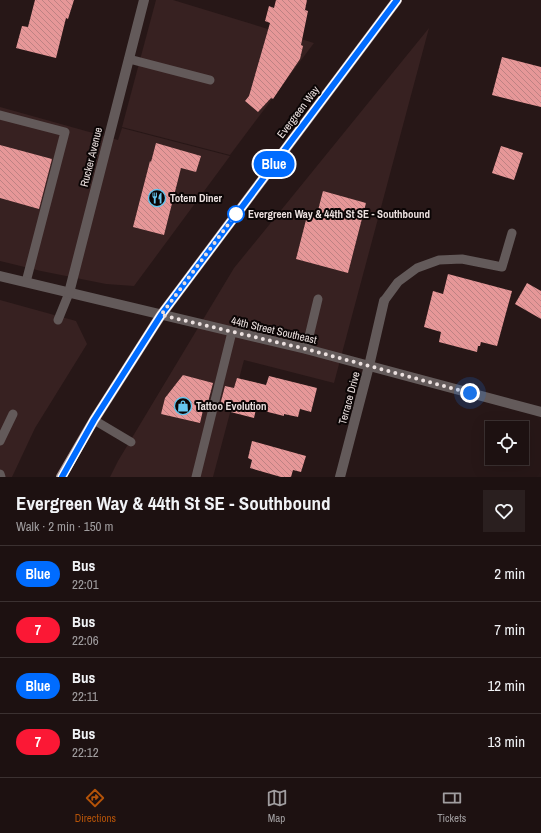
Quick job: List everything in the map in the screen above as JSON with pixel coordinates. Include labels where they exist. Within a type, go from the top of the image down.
[{"type":"main road","name":"Evergreen Way","points":[[161,315],[397,0]]},
{"type":"main road","points":[[62,477],[94,420],[161,315]]},
{"type":"street","name":"Rucker Avenue","points":[[69,293],[144,0]]},
{"type":"street","name":"44th Street Southeast","points":[[0,276],[306,349],[541,412]]},
{"type":"street","name":"Terrace Drive","points":[[340,477],[370,366],[384,301]]},
{"type":"lane","points":[[129,59],[210,80]]},
{"type":"lane","points":[[0,115],[65,132],[26,282]]},
{"type":"lane","points":[[384,301],[398,282],[417,268],[439,260],[462,259],[502,267],[512,233]]},
{"type":"lane","name":"Rucker Avenue","points":[[58,320],[69,293]]},
{"type":"lane","points":[[306,349],[318,299]]},
{"type":"lane","points":[[196,477],[232,332]]},
{"type":"lane","points":[[0,441],[14,414]]},
{"type":"lane","points":[[94,420],[131,442]]},
{"type":"shaded area","points":[[156,0],[173,0],[314,43],[230,155],[122,127]]},
{"type":"shaded area","points":[[429,28],[334,383],[244,360],[213,477],[110,477],[118,461],[234,268]]},
{"type":"shaded area","points":[[0,107],[118,140],[122,128],[230,156],[134,286],[106,284],[41,271],[0,261]]},
{"type":"shaded area","points":[[0,300],[76,321],[87,344],[35,428],[12,477],[0,477]]},
{"type":"building","points":[[35,0],[74,0],[68,19],[66,18],[56,58],[16,48],[22,26],[28,27]]},
{"type":"building","points":[[276,0],[307,0],[305,10],[308,11],[301,45],[303,46],[300,59],[273,99],[271,98],[258,112],[245,101],[249,96],[270,23],[265,21],[269,6],[274,8]]},
{"type":"building","points":[[502,57],[541,67],[541,107],[492,95]]},
{"type":"building","name":"Totem Diner","points":[[156,143],[201,156],[196,172],[181,168],[164,235],[133,227]]},
{"type":"building","points":[[0,145],[52,159],[39,209],[0,198]]},
{"type":"building","points":[[501,146],[523,153],[514,180],[492,173]]},
{"type":"building","points":[[323,191],[366,203],[348,273],[296,259],[307,216],[316,218]]},
{"type":"building","points":[[448,274],[512,291],[497,346],[481,342],[480,346],[478,346],[477,352],[439,342],[441,332],[424,327],[433,291],[443,294]]},
{"type":"building","points":[[527,283],[541,291],[541,319],[515,304]]},
{"type":"building","name":"Tattoo Evolution","points":[[183,375],[213,383],[207,406],[204,406],[200,423],[161,414],[165,398]]},
{"type":"building","points":[[269,376],[317,388],[311,412],[300,409],[298,417],[284,414],[284,416],[256,409],[254,418],[219,409],[225,386],[234,388],[237,378],[266,385]]},
{"type":"building","points":[[252,441],[306,456],[301,472],[293,470],[291,477],[281,477],[250,468],[252,460],[248,458]]},
{"type":"bus line","name":"Blue","points":[[62,477],[94,420],[161,315],[397,0]]},
{"type":"place","name":"Totem Diner","points":[[157,198]]},
{"type":"place","name":"Evergreen Way & 44th St SE - Southbound","points":[[236,214]]},
{"type":"place","name":"Tattoo Evolution","points":[[183,406]]},
{"type":"route","points":[[236,214],[161,315],[306,349],[470,393]]}]
